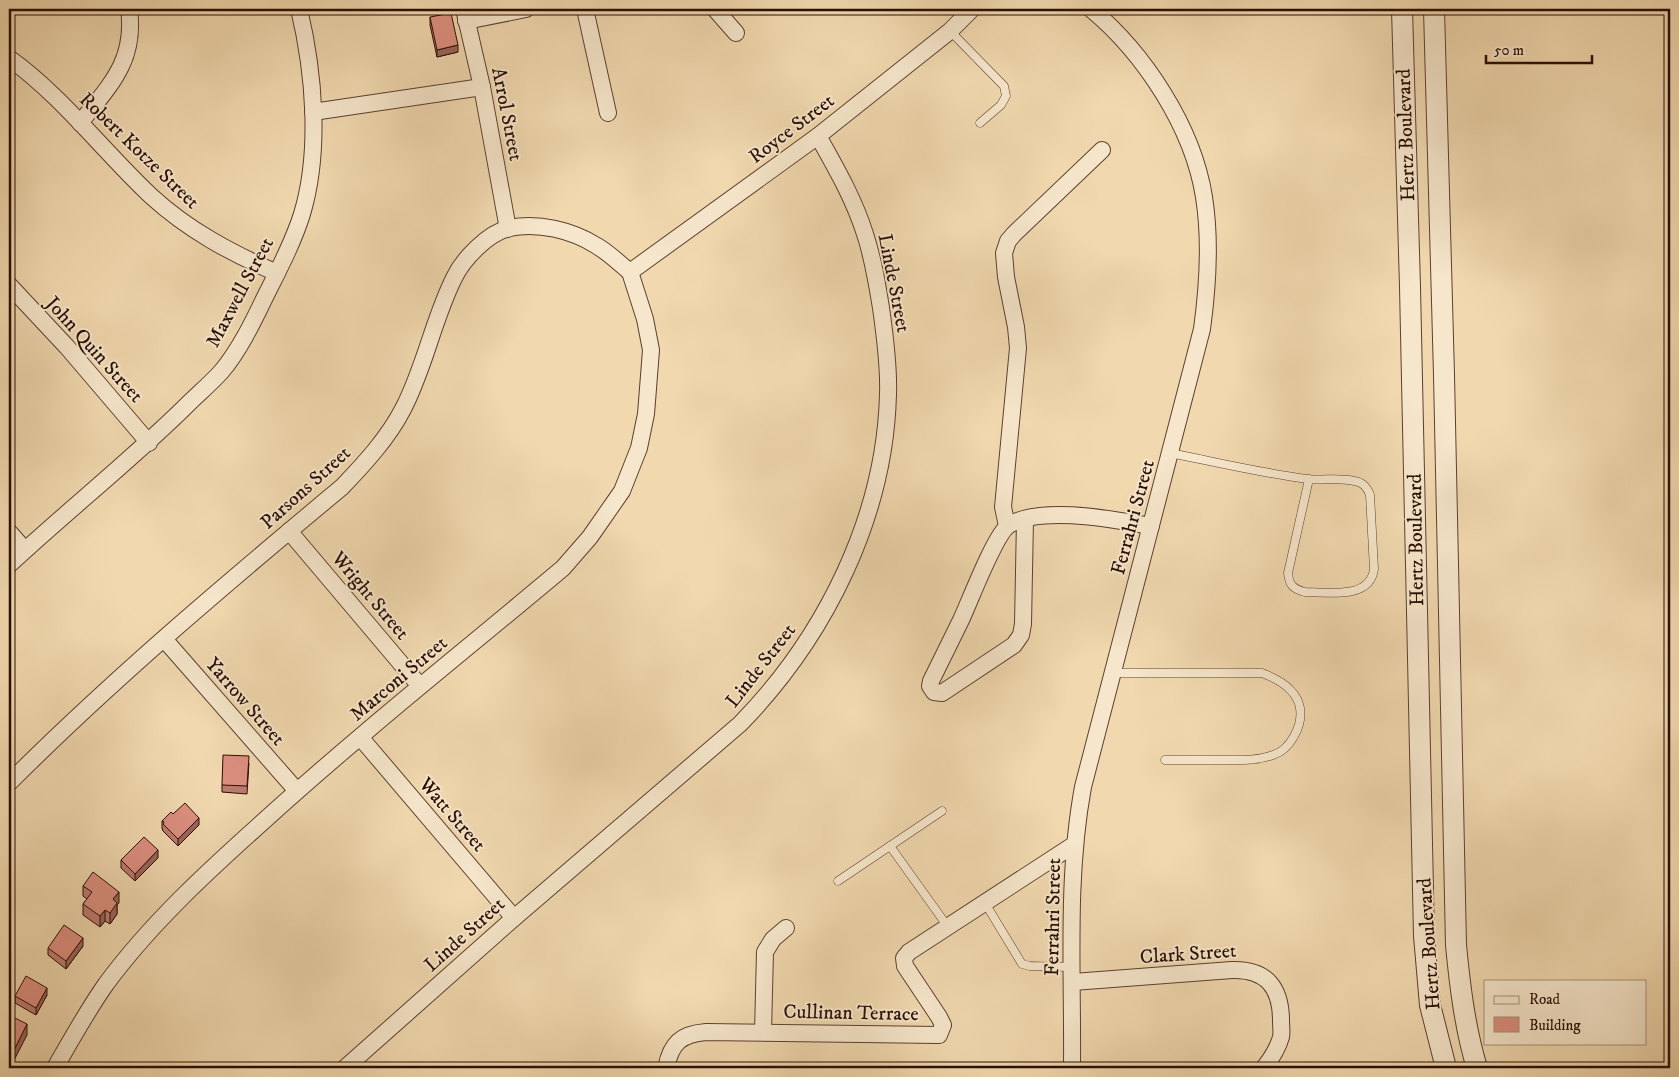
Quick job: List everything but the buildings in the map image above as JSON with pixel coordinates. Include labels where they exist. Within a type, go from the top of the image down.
[{"type":"street","points":[[80,123],[120,70],[128,49],[131,30],[129,9]]},
{"type":"street","name":"Maxwell Street","points":[[9,565],[149,442],[222,370],[243,338],[277,273],[302,214],[312,169],[313,142],[309,62],[299,9]]},
{"type":"street","points":[[465,15],[526,9]]},
{"type":"street","points":[[585,9],[608,113]]},
{"type":"street","points":[[716,9],[736,33]]},
{"type":"street","name":"Royce Street","points":[[630,272],[818,136],[950,31],[972,9]]},
{"type":"street","name":"Ferrahri Street","points":[[1072,1068],[1073,868],[1083,786],[1202,329],[1207,293],[1208,267],[1204,196],[1196,165],[1171,104],[1136,54],[1110,24],[1091,9]]},
{"type":"street","name":"Hertz Boulevard","points":[[1402,9],[1424,936],[1430,1004],[1446,1068]]},
{"type":"street","name":"Hertz Boulevard","points":[[1434,9],[1456,945],[1460,990],[1477,1068]]},
{"type":"street","name":"Arrol Street","points":[[465,15],[482,87],[508,228]]},
{"type":"street","name":"Robert Kotze Street","points":[[9,58],[35,80],[151,196],[179,220],[239,256],[277,273]]},
{"type":"street","points":[[312,112],[482,87]]},
{"type":"street","name":"Linde Street","points":[[345,1068],[514,918],[740,724],[764,700],[787,672],[833,596],[854,551],[871,503],[886,423],[888,392],[884,328],[875,271],[865,233],[847,188],[818,136]]},
{"type":"street","points":[[1007,526],[1003,507],[1018,348],[1016,327],[1006,277],[1005,247],[1014,234],[1102,150]]},
{"type":"street","name":"Parsons Street","points":[[9,782],[56,736],[164,639],[342,486],[366,462],[403,409],[428,348],[441,307],[455,276],[467,258],[484,242],[508,228],[554,228],[576,235],[598,246],[630,272]]},
{"type":"street","name":"Marconi Street","points":[[56,1068],[106,984],[172,908],[220,861],[297,791],[562,568],[590,537],[622,492],[639,448],[646,414],[651,350],[645,318],[630,272]]},
{"type":"street","name":"John Quin Street","points":[[9,285],[68,348],[149,442]]},
{"type":"street","points":[[1414,476],[1446,475]]},
{"type":"street","points":[[1025,519],[1023,624],[1021,635],[1014,645],[942,693],[934,692],[930,686],[931,681],[993,548],[1007,526],[1025,519],[1042,516],[1100,517],[1152,526]]},
{"type":"street","name":"Wright Street","points":[[289,531],[420,686]]},
{"type":"street","points":[[9,532],[25,550]]},
{"type":"street","name":"Yarrow Street","points":[[164,639],[297,791]]},
{"type":"street","name":"Watt Street","points":[[360,738],[514,918]]},
{"type":"street","points":[[948,927],[1075,844]]},
{"type":"street","name":"Cullinan Terrace","points":[[666,1068],[675,1044],[683,1036],[706,1032],[939,1034],[943,1025],[905,966],[904,958],[909,952],[948,927]]},
{"type":"street","name":"Cullinan Terrace","points":[[763,1032],[765,952],[773,939],[786,928]]},
{"type":"street","name":"Clark Street","points":[[1072,974],[1252,971],[1273,986],[1278,994],[1281,1008],[1281,1036],[1274,1054],[1264,1068]]},
{"type":"lane","points":[[950,31],[1004,86],[1006,96],[1001,105],[980,123]]},
{"type":"lane","points":[[1170,454],[1309,479],[1354,481],[1368,488],[1374,569],[1370,581],[1357,591],[1305,592],[1297,590],[1289,582],[1288,573],[1309,479]]},
{"type":"lane","points":[[1113,673],[1262,673],[1274,677],[1285,684],[1294,694],[1300,707],[1300,719],[1296,733],[1288,745],[1275,755],[1253,760],[1165,760]]},
{"type":"lane","points":[[838,881],[942,811]]},
{"type":"lane","points":[[890,846],[948,927]]},
{"type":"lane","points":[[985,903],[1022,964],[1072,974]]}]
